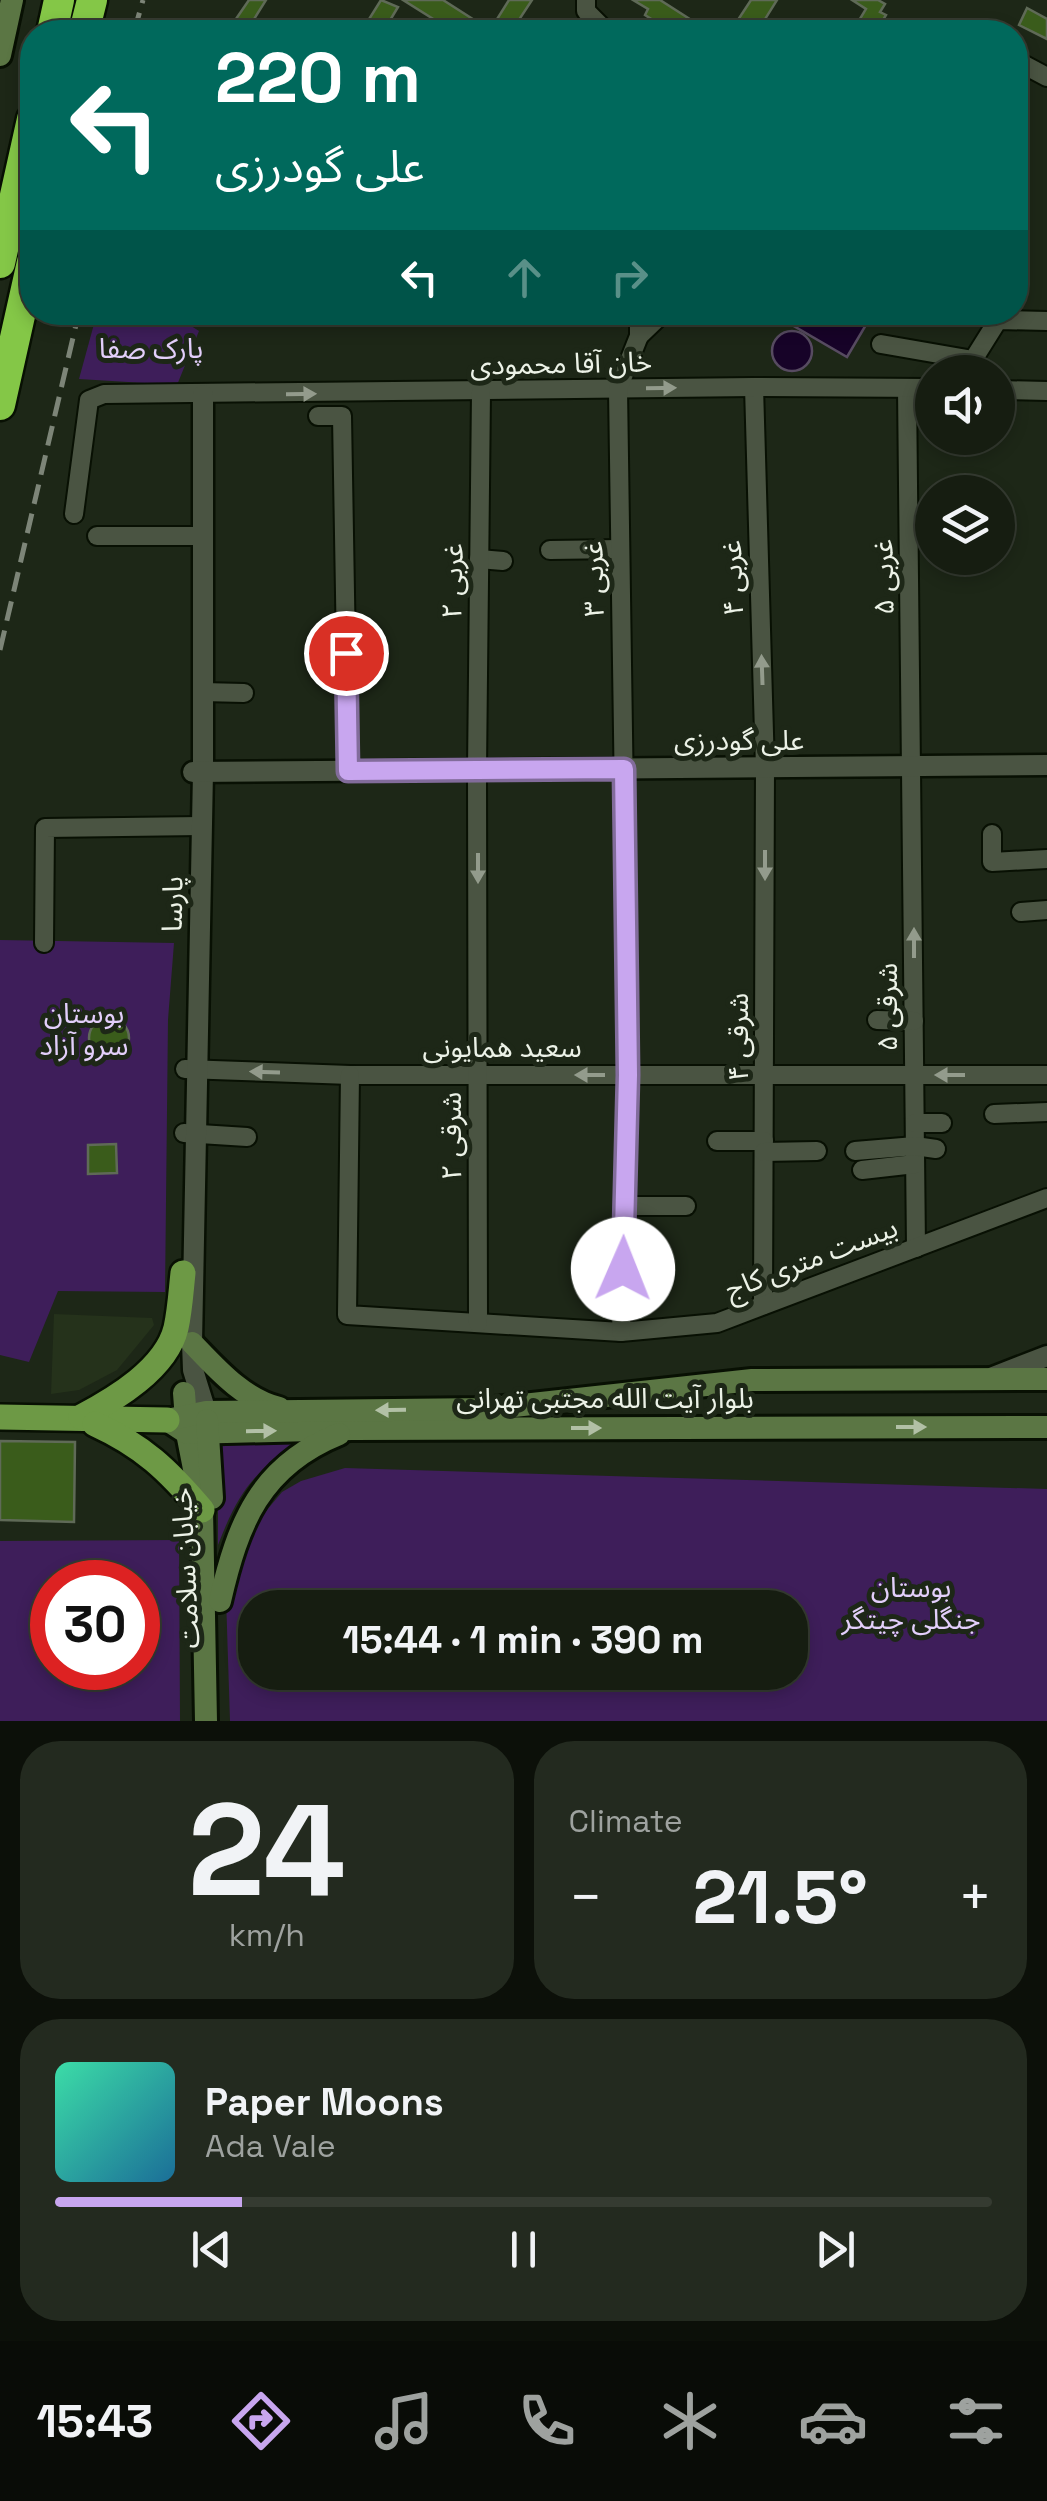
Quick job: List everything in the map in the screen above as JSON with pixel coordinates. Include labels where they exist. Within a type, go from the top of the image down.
[{"type":"highway","points":[[0,263],[20,173]]},
{"type":"highway","points":[[0,405],[20,316]]},
{"type":"main road","points":[[1,46],[12,0]]},
{"type":"main road","points":[[81,1417],[110,1401],[158,1361],[176,1332],[183,1273]]},
{"type":"main road","points":[[192,1343],[247,1393],[292,1412]]},
{"type":"main road","name":"بلوار آیت الله مجتبی تهرانی","points":[[190,1417],[486,1409],[752,1380],[1047,1378]]},
{"type":"main road","points":[[81,1417],[124,1436],[157,1460],[202,1510]]},
{"type":"main road","points":[[0,1418],[190,1417]]},
{"type":"main road","name":"بلوار آیت الله مجتبی تهرانی","points":[[190,1417],[352,1429],[1047,1426]]},
{"type":"main road","name":"خیابان سلامت","points":[[190,1417],[202,1510],[206,1721]]},
{"type":"main road","name":"خیابان سلامت","points":[[190,1417],[220,1601],[220,1721]]},
{"type":"main road","points":[[220,1601],[231,1554],[253,1507],[279,1468],[308,1447],[352,1429]]},
{"type":"street","points":[[618,389],[638,325]]},
{"type":"street","points":[[638,336],[650,325]]},
{"type":"street","points":[[881,344],[973,360],[995,325]]},
{"type":"street","name":"۴ غربی","points":[[754,387],[765,768]]},
{"type":"street","name":"۵ غربی","points":[[907,388],[913,766]]},
{"type":"street","name":"خان آقا محمودی","points":[[74,514],[89,400],[104,394],[915,388]]},
{"type":"street","name":"۳ غربی","points":[[618,389],[628,1075],[621,1332]]},
{"type":"street","points":[[1015,390],[1047,391]]},
{"type":"street","name":"۲ غربی","points":[[477,770],[481,392]]},
{"type":"street","name":"پارسا","points":[[190,1417],[183,1273],[197,772],[197,395]]},
{"type":"street","points":[[318,416],[342,416],[348,771]]},
{"type":"street","points":[[97,536],[197,536]]},
{"type":"street","name":"پارسا","points":[[197,536],[202,692],[197,772]]},
{"type":"street","points":[[550,550],[620,549]]},
{"type":"street","points":[[479,559],[503,561]]},
{"type":"street","points":[[202,692],[244,693]]},
{"type":"street","name":"۵ شرقی","points":[[913,766],[916,1248]]},
{"type":"street","name":"علی گودرزی","points":[[197,772],[1047,766]]},
{"type":"street","name":"۴ شرقی","points":[[762,1305],[765,768]]},
{"type":"street","name":"۲ شرقی","points":[[477,770],[478,1323]]},
{"type":"street","points":[[44,943],[45,828],[196,826]]},
{"type":"street","points":[[992,834],[992,862],[1047,860]]},
{"type":"street","points":[[1021,912],[1047,910]]},
{"type":"street","points":[[877,1020],[914,1021]]},
{"type":"street","name":"سعید همایونی","points":[[191,1070],[350,1075],[1047,1075]]},
{"type":"street","name":"بیست متری کاج","points":[[350,1075],[346,1314],[621,1332],[717,1322],[1047,1198]]},
{"type":"street","points":[[994,1114],[1047,1112]]},
{"type":"street","points":[[915,1123],[942,1123]]},
{"type":"street","points":[[189,1134],[247,1136]]},
{"type":"street","name":"پارسا","points":[[189,1134],[194,1370],[190,1417]]},
{"type":"street","points":[[717,1141],[817,1151]]},
{"type":"street","points":[[862,1170],[936,1149]]},
{"type":"street","points":[[856,1151],[915,1155]]},
{"type":"street","points":[[624,1206],[686,1206]]},
{"type":"street","points":[[988,1378],[1047,1356]]},
{"type":"shaded area","points":[[792,325],[866,325],[847,357]]},
{"type":"shaded area","points":[[792,331],[806,337],[812,351],[806,365],[792,371],[778,365],[772,351],[778,337]]},
{"type":"shaded area","points":[[54,1314],[152,1318],[154,1325],[117,1370],[79,1390],[51,1394]]},
{"type":"green space","name":"پارک صفا","points":[[94,325],[190,325],[199,331],[177,385],[79,379]]},
{"type":"green space","name":"بوستان سرو آزاد","points":[[0,940],[174,943],[168,1020],[165,1292],[58,1291],[29,1362],[0,1355]]},
{"type":"green space","points":[[315,1438],[279,1457],[253,1480],[234,1508],[218,1545],[218,1443]]},
{"type":"green space","name":"بوستان جنگلی چیتگر","points":[[345,1468],[1047,1489],[1047,1721],[230,1721],[226,1597],[250,1530],[282,1492],[301,1481]]},
{"type":"green space","points":[[179,1540],[180,1721],[0,1721],[0,1541]]},
{"type":"building","points":[[249,0],[266,0],[254,20],[235,20]]},
{"type":"building","points":[[381,0],[398,7],[390,20],[368,20]]},
{"type":"building","points":[[403,0],[443,0],[474,20],[435,20]]},
{"type":"building","points":[[509,0],[532,0],[519,20],[496,20]]},
{"type":"building","points":[[633,0],[660,0],[691,20],[653,20],[645,15],[648,9]]},
{"type":"building","points":[[751,0],[777,0],[764,20],[738,20]]},
{"type":"building","points":[[852,0],[878,0],[885,4],[880,12],[886,15],[883,20],[859,20],[866,9]]},
{"type":"building","points":[[1027,8],[1047,19],[1047,39],[1028,30],[1028,20],[1021,20]]},
{"type":"building","points":[[109,1018],[123,1024],[129,1038],[123,1052],[109,1058],[95,1052],[89,1038],[95,1024]]},
{"type":"building","points":[[116,1144],[117,1173],[88,1174],[88,1145]]},
{"type":"building","points":[[0,1441],[75,1442],[74,1522],[0,1520]]},
{"type":"railway","points":[[137,20],[143,0]]},
{"type":"railway","points":[[0,650],[76,325]]},
{"type":"route","points":[[346,653],[348,771],[624,769],[628,1075],[623,1269]]}]
